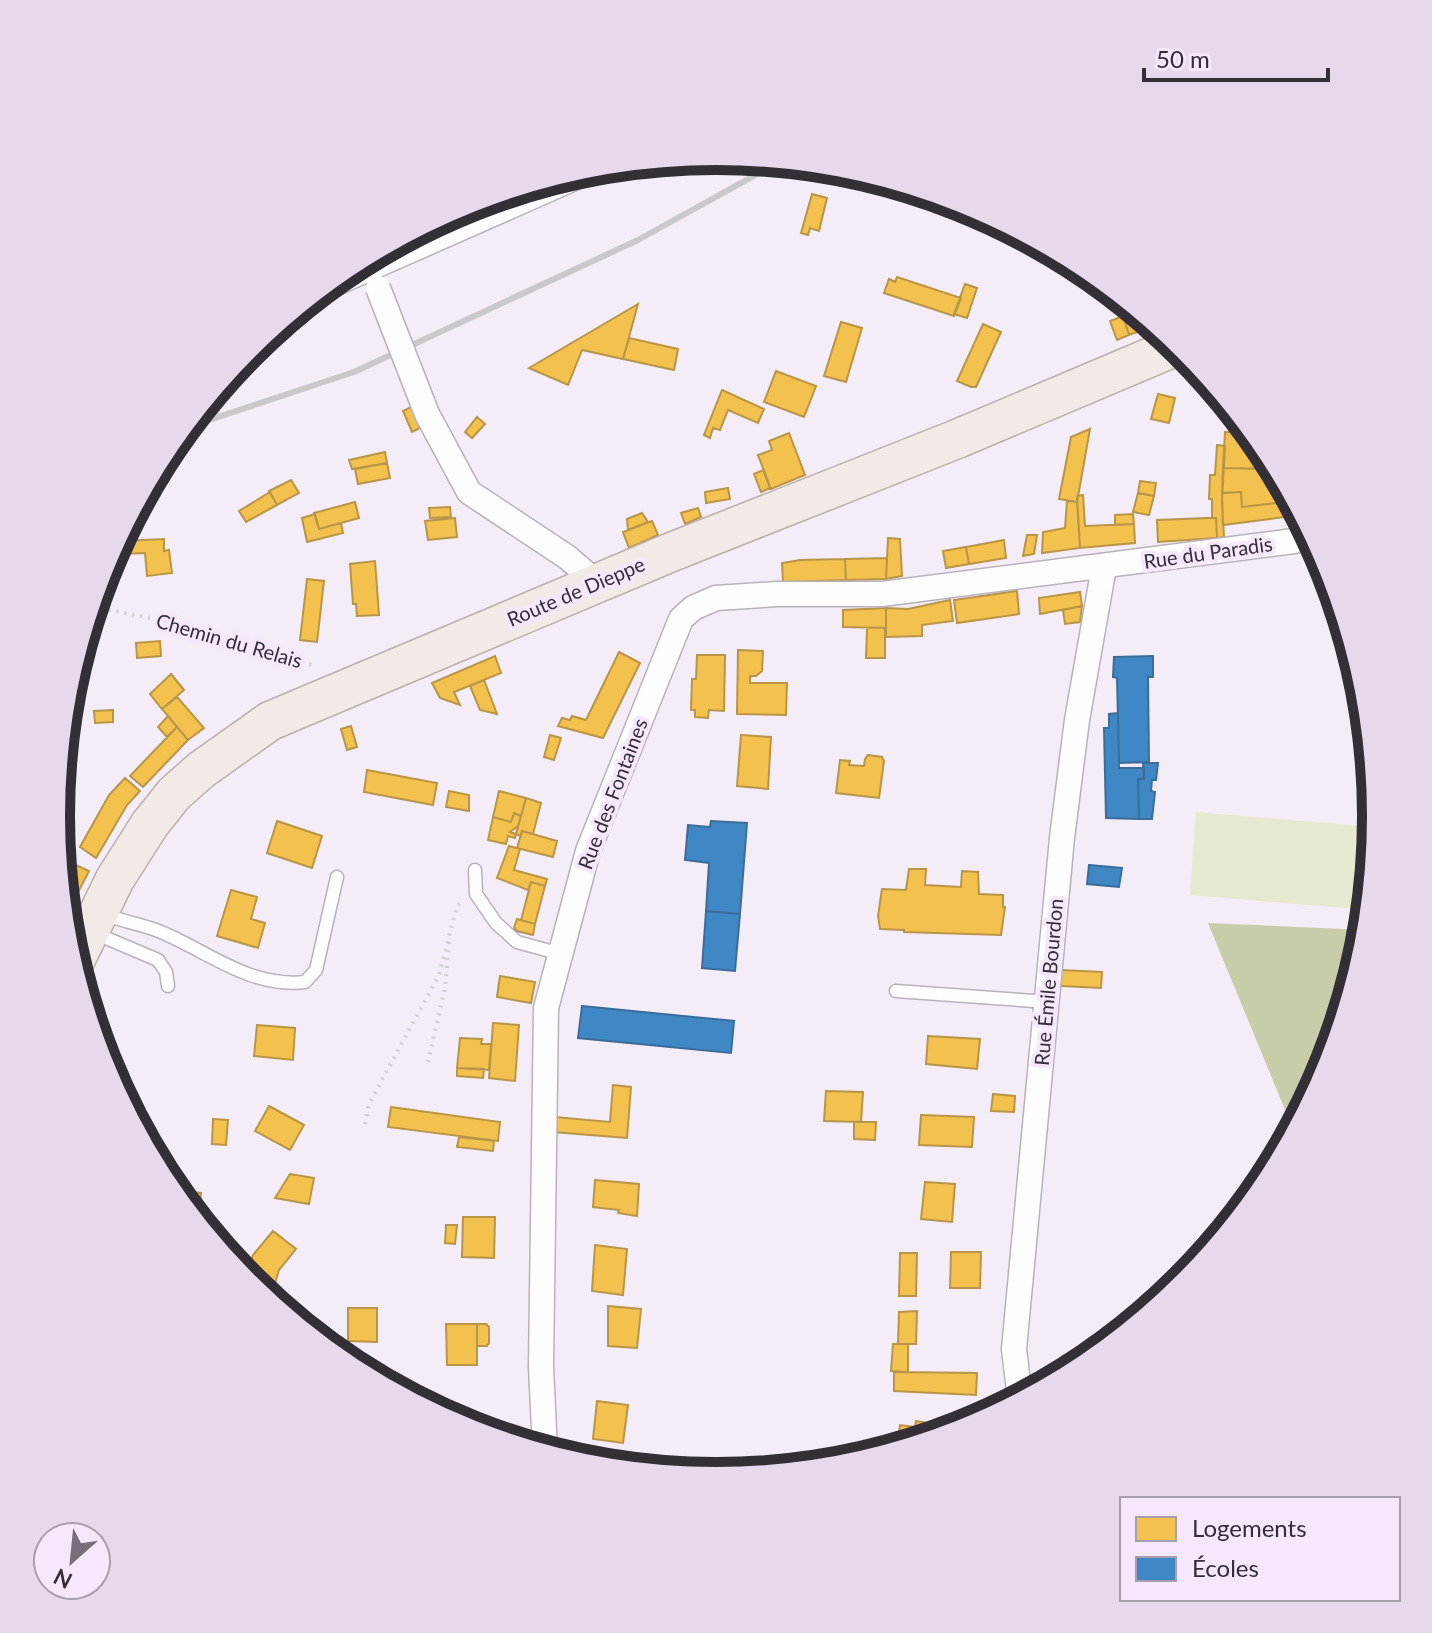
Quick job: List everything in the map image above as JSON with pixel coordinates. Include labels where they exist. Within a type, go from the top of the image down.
[{"type":"main road","name":"Route de Dieppe","points":[[87,935],[128,856],[174,794],[221,753],[270,721],[597,583],[957,439],[1164,352]]},
{"type":"street","points":[[532,198],[374,271],[427,414],[469,492],[567,557],[597,583]]},
{"type":"street","name":"Rue du Paradis","points":[[1104,567],[1299,539]]},
{"type":"street","name":"Rue des Fontaines","points":[[544,1439],[541,1366],[546,1008],[588,851],[681,619],[693,608],[716,598],[777,594],[882,594],[1104,567]]},
{"type":"street","name":"Rue Émile Bourdon","points":[[1019,1387],[1014,1349],[1066,808],[1077,720],[1104,567]]},
{"type":"lane","points":[[475,870],[476,894],[496,923],[517,942],[561,954]]},
{"type":"lane","points":[[87,935],[122,922],[161,932],[229,968],[284,984],[305,982],[316,970],[337,877]]},
{"type":"lane","points":[[87,935],[158,960],[166,972],[168,986]]},
{"type":"lane","points":[[896,991],[1048,1002]]},
{"type":"path","name":"Chemin du Relais","points":[[104,609],[171,622],[321,668]]},
{"type":"path","points":[[365,1124],[375,1091],[439,975],[457,906],[476,894]]},
{"type":"path","points":[[428,1062],[445,988],[451,929]]},
{"type":"green space","points":[[1196,812],[1362,826],[1355,909],[1190,895]]},
{"type":"green space","points":[[1208,923],[1352,929],[1328,1024],[1288,1116]]},
{"type":"building: Logements","points":[[812,194],[827,198],[819,231],[810,228],[808,235],[801,233]]},
{"type":"building: Logements","points":[[897,277],[961,298],[954,316],[884,293],[889,279],[895,282]]},
{"type":"building: Logements","points":[[965,284],[977,288],[967,318],[954,314]]},
{"type":"building: Logements","points":[[638,304],[623,359],[582,350],[568,385],[529,368]]},
{"type":"building: Logements","points":[[1123,316],[1141,331],[1129,335]]},
{"type":"building: Logements","points":[[1123,316],[1129,335],[1117,340],[1110,321]]},
{"type":"building: Logements","points":[[841,322],[862,328],[846,382],[824,376]]},
{"type":"building: Logements","points":[[983,324],[1001,332],[976,387],[971,387],[957,381]]},
{"type":"building: Logements","points":[[629,338],[678,349],[674,370],[623,359]]},
{"type":"building: Logements","points":[[776,371],[816,386],[804,417],[764,402]]},
{"type":"building: Logements","points":[[722,390],[764,409],[758,423],[728,410],[720,430],[713,428],[710,438],[704,435]]},
{"type":"building: Logements","points":[[1158,394],[1175,398],[1169,423],[1151,419]]},
{"type":"building: Logements","points":[[413,406],[422,427],[412,432],[403,411]]},
{"type":"building: Logements","points":[[477,417],[485,424],[472,438],[465,432]]},
{"type":"building: Logements","points":[[1090,429],[1077,502],[1059,499],[1071,437]]},
{"type":"building: Logements","points":[[1225,432],[1235,432],[1260,469],[1223,468]]},
{"type":"building: Logements","points":[[789,433],[805,475],[771,489],[758,455],[772,450],[769,441]]},
{"type":"building: Logements","points":[[1217,445],[1225,446],[1224,537],[1217,538],[1216,518],[1212,518],[1212,499],[1209,499],[1210,475],[1215,475]]},
{"type":"building: Logements","points":[[385,452],[387,463],[352,469],[349,460]]},
{"type":"building: Logements","points":[[387,463],[390,478],[358,484],[355,469]]},
{"type":"building: Logements","points":[[1223,468],[1260,469],[1280,502],[1242,507],[1241,492],[1222,493]]},
{"type":"building: Logements","points":[[763,470],[770,488],[761,492],[754,474]]},
{"type":"building: Logements","points":[[291,480],[299,493],[277,505],[269,491]]},
{"type":"building: Logements","points":[[1140,481],[1156,483],[1154,496],[1138,493]]},
{"type":"building: Logements","points":[[728,488],[730,499],[706,503],[705,492]]},
{"type":"building: Logements","points":[[270,492],[277,505],[246,522],[239,511]]},
{"type":"building: Logements","points":[[1241,492],[1242,507],[1280,503],[1285,517],[1223,525],[1222,493]]},
{"type":"building: Logements","points":[[1138,493],[1154,496],[1149,515],[1133,512]]},
{"type":"building: Logements","points":[[1083,495],[1085,526],[1134,524],[1135,543],[1080,548],[1077,496]]},
{"type":"building: Logements","points":[[1067,501],[1077,502],[1080,548],[1042,553],[1043,532],[1065,528]]},
{"type":"building: Logements","points":[[355,502],[359,518],[319,529],[314,513]]},
{"type":"building: Logements","points":[[450,507],[451,517],[430,518],[429,508]]},
{"type":"building: Logements","points":[[698,508],[701,517],[685,524],[681,513]]},
{"type":"building: Logements","points":[[642,513],[648,522],[628,530],[627,519]]},
{"type":"building: Logements","points":[[315,514],[319,529],[341,523],[343,533],[307,542],[302,518]]},
{"type":"building: Logements","points":[[1133,514],[1134,524],[1115,525],[1115,515]]},
{"type":"building: Logements","points":[[455,518],[457,537],[428,540],[425,521]]},
{"type":"building: Logements","points":[[1216,518],[1217,538],[1158,542],[1157,520]]},
{"type":"building: Logements","points":[[652,521],[658,535],[629,548],[623,532]]},
{"type":"building: Logements","points":[[1027,535],[1037,535],[1034,554],[1023,556]]},
{"type":"building: Logements","points":[[888,538],[900,539],[902,576],[886,579]]},
{"type":"building: Logements","points":[[164,539],[164,551],[169,550],[172,573],[147,576],[145,553],[126,554],[132,540]]},
{"type":"building: Logements","points":[[1004,540],[1006,558],[969,564],[966,547]]},
{"type":"building: Logements","points":[[966,547],[969,564],[946,568],[943,551]]},
{"type":"building: Logements","points":[[887,558],[886,579],[846,580],[845,559]]},
{"type":"building: Logements","points":[[845,559],[846,580],[783,582],[782,563]]},
{"type":"building: Logements","points":[[375,561],[379,615],[357,616],[350,564]]},
{"type":"building: Logements","points":[[307,579],[324,581],[317,642],[300,640]]},
{"type":"building: Logements","points":[[1017,591],[1019,614],[957,623],[954,600]]},
{"type":"building: Logements","points":[[1080,592],[1082,606],[1040,614],[1039,598]]},
{"type":"building: Logements","points":[[950,600],[953,621],[922,625],[922,636],[886,637],[886,608],[908,609]]},
{"type":"building: Logements","points":[[1082,606],[1080,622],[1065,624],[1063,610]]},
{"type":"building: Logements","points":[[886,608],[886,628],[843,627],[843,610]]},
{"type":"building: Logements","points":[[867,628],[885,628],[885,658],[866,658]]},
{"type":"building: Logements","points":[[160,641],[161,656],[137,658],[136,643]]},
{"type":"building: Logements","points":[[738,650],[763,651],[762,671],[750,676],[750,683],[787,683],[786,715],[737,714]]},
{"type":"building: Logements","points":[[619,652],[640,663],[603,738],[558,726],[562,718],[570,720],[572,716],[586,720]]},
{"type":"building: Logements","points":[[697,655],[725,655],[724,711],[709,710],[708,718],[695,717],[695,710],[691,710]]},
{"type":"building: Logements","points":[[495,656],[501,673],[454,692],[460,705],[440,698],[432,683]]},
{"type":"building: Logements","points":[[171,674],[184,690],[162,709],[150,694]]},
{"type":"building: Logements","points":[[484,680],[497,714],[480,710],[470,686]]},
{"type":"building: Logements","points":[[177,697],[204,728],[188,740],[162,709]]},
{"type":"building: Logements","points":[[113,710],[113,722],[95,723],[94,711]]},
{"type":"building: Logements","points":[[168,716],[177,727],[167,737],[158,727]]},
{"type":"building: Logements","points":[[351,726],[357,747],[347,750],[341,729]]},
{"type":"building: Logements","points":[[177,727],[188,740],[143,787],[130,776]]},
{"type":"building: Logements","points":[[550,735],[561,738],[554,760],[544,757]]},
{"type":"building: Logements","points":[[741,735],[771,737],[768,789],[737,786]]},
{"type":"building: Logements","points":[[868,755],[882,757],[884,761],[879,798],[836,793],[840,760],[850,761],[849,765],[864,766]]},
{"type":"building: Logements","points":[[367,770],[437,783],[433,805],[364,792]]},
{"type":"building: Logements","points":[[125,778],[140,791],[127,805],[96,858],[80,847],[109,795]]},
{"type":"building: Logements","points":[[449,791],[469,795],[469,811],[446,807]]},
{"type":"building: Logements","points":[[499,791],[526,798],[521,816],[514,813],[511,822],[493,817]]},
{"type":"building: Logements","points":[[526,798],[541,803],[533,834],[522,831],[521,836],[516,834]]},
{"type":"building: Logements","points":[[514,813],[521,816],[518,826],[510,832],[516,834],[515,838],[508,836],[506,844],[488,840],[493,817],[511,822]]},
{"type":"building: Logements","points":[[277,821],[322,836],[312,868],[267,853]]},
{"type":"building: Logements","points":[[522,831],[557,841],[553,857],[517,848]]},
{"type":"building: Logements","points":[[509,846],[520,849],[514,870],[547,879],[545,886],[531,882],[528,890],[497,878]]},
{"type":"building: Logements","points":[[71,863],[89,871],[76,897]]},
{"type":"building: Logements","points":[[909,869],[926,869],[925,885],[961,887],[962,871],[978,872],[979,894],[1003,895],[1005,907],[1001,935],[880,929],[878,916],[882,889],[906,890]]},
{"type":"building: Logements","points":[[531,882],[545,886],[535,924],[521,920]]},
{"type":"building: Logements","points":[[231,890],[257,897],[251,919],[265,923],[258,948],[217,936]]},
{"type":"building: Logements","points":[[517,919],[535,924],[533,935],[514,928]]},
{"type":"building: Logements","points":[[1061,970],[1102,972],[1101,988],[1061,986]]},
{"type":"building: Logements","points":[[500,976],[535,982],[531,1003],[497,997]]},
{"type":"building: Logements","points":[[493,1023],[519,1025],[515,1081],[489,1078]]},
{"type":"building: Logements","points":[[257,1025],[295,1028],[293,1060],[254,1056]]},
{"type":"building: Logements","points":[[928,1036],[980,1039],[977,1069],[926,1064]]},
{"type":"building: Logements","points":[[460,1038],[482,1039],[481,1044],[491,1044],[489,1070],[457,1068]]},
{"type":"building: Logements","points":[[457,1068],[484,1069],[483,1078],[457,1076]]},
{"type":"building: Logements","points":[[613,1085],[631,1087],[627,1138],[553,1132],[555,1117],[610,1122]]},
{"type":"building: Logements","points":[[826,1091],[863,1092],[861,1122],[824,1121]]},
{"type":"building: Logements","points":[[993,1094],[1015,1096],[1014,1112],[991,1111]]},
{"type":"building: Logements","points":[[269,1106],[304,1125],[290,1150],[255,1131]]},
{"type":"building: Logements","points":[[391,1107],[500,1122],[498,1141],[388,1127]]},
{"type":"building: Logements","points":[[921,1115],[974,1117],[972,1147],[919,1145]]},
{"type":"building: Logements","points":[[213,1119],[228,1120],[226,1145],[212,1144]]},
{"type":"building: Logements","points":[[854,1122],[876,1122],[875,1140],[854,1139]]},
{"type":"building: Logements","points":[[459,1137],[494,1141],[493,1151],[457,1147]]},
{"type":"building: Logements","points":[[290,1174],[314,1178],[309,1204],[275,1198]]},
{"type":"building: Logements","points":[[595,1180],[639,1184],[637,1216],[593,1207]]},
{"type":"building: Logements","points":[[925,1182],[955,1184],[952,1222],[921,1219]]},
{"type":"building: Logements","points":[[191,1192],[201,1193],[200,1206]]},
{"type":"building: Logements","points":[[463,1217],[495,1217],[494,1258],[462,1257]]},
{"type":"building: Logements","points":[[446,1225],[457,1225],[455,1244],[445,1243]]},
{"type":"building: Logements","points":[[273,1231],[296,1249],[279,1270],[274,1287],[250,1263],[253,1255]]},
{"type":"building: Logements","points":[[595,1245],[627,1249],[623,1295],[592,1291]]},
{"type":"building: Logements","points":[[951,1252],[981,1252],[980,1288],[950,1288]]},
{"type":"building: Logements","points":[[900,1253],[917,1253],[916,1296],[899,1296]]},
{"type":"building: Logements","points":[[608,1306],[641,1309],[637,1348],[608,1346]]},
{"type":"building: Logements","points":[[348,1308],[377,1308],[377,1342],[348,1341]]},
{"type":"building: Logements","points":[[917,1311],[916,1344],[898,1344],[899,1312]]},
{"type":"building: Logements","points":[[446,1324],[477,1324],[477,1365],[447,1365]]},
{"type":"building: Logements","points":[[477,1324],[489,1327],[487,1346],[477,1346]]},
{"type":"building: Logements","points":[[893,1344],[908,1344],[908,1372],[891,1371]]},
{"type":"building: Logements","points":[[894,1372],[977,1373],[976,1395],[894,1391]]},
{"type":"building: Logements","points":[[597,1401],[628,1405],[623,1443],[593,1439]]},
{"type":"building: Logements","points":[[916,1421],[934,1424],[899,1435],[900,1425],[915,1427]]},
{"type":"building: Écoles","points":[[1153,656],[1153,677],[1148,677],[1149,762],[1119,763],[1114,657]]},
{"type":"building: Écoles","points":[[1118,713],[1119,768],[1144,768],[1144,779],[1138,779],[1139,819],[1106,818],[1104,728],[1109,728],[1109,714]]},
{"type":"building: Écoles","points":[[1143,763],[1158,763],[1156,780],[1152,780],[1151,791],[1155,792],[1152,819],[1139,819],[1138,779],[1144,779]]},
{"type":"building: Écoles","points":[[711,821],[747,823],[740,914],[706,911],[709,863],[685,860],[688,825],[710,827]]},
{"type":"building: Écoles","points":[[1089,865],[1122,868],[1119,887],[1087,884]]},
{"type":"building: Écoles","points":[[706,911],[740,914],[735,971],[702,968]]},
{"type":"building: Écoles","points":[[582,1006],[734,1021],[731,1053],[578,1038]]},
{"type":"railway","points":[[204,422],[354,372],[638,240],[760,172]]}]
